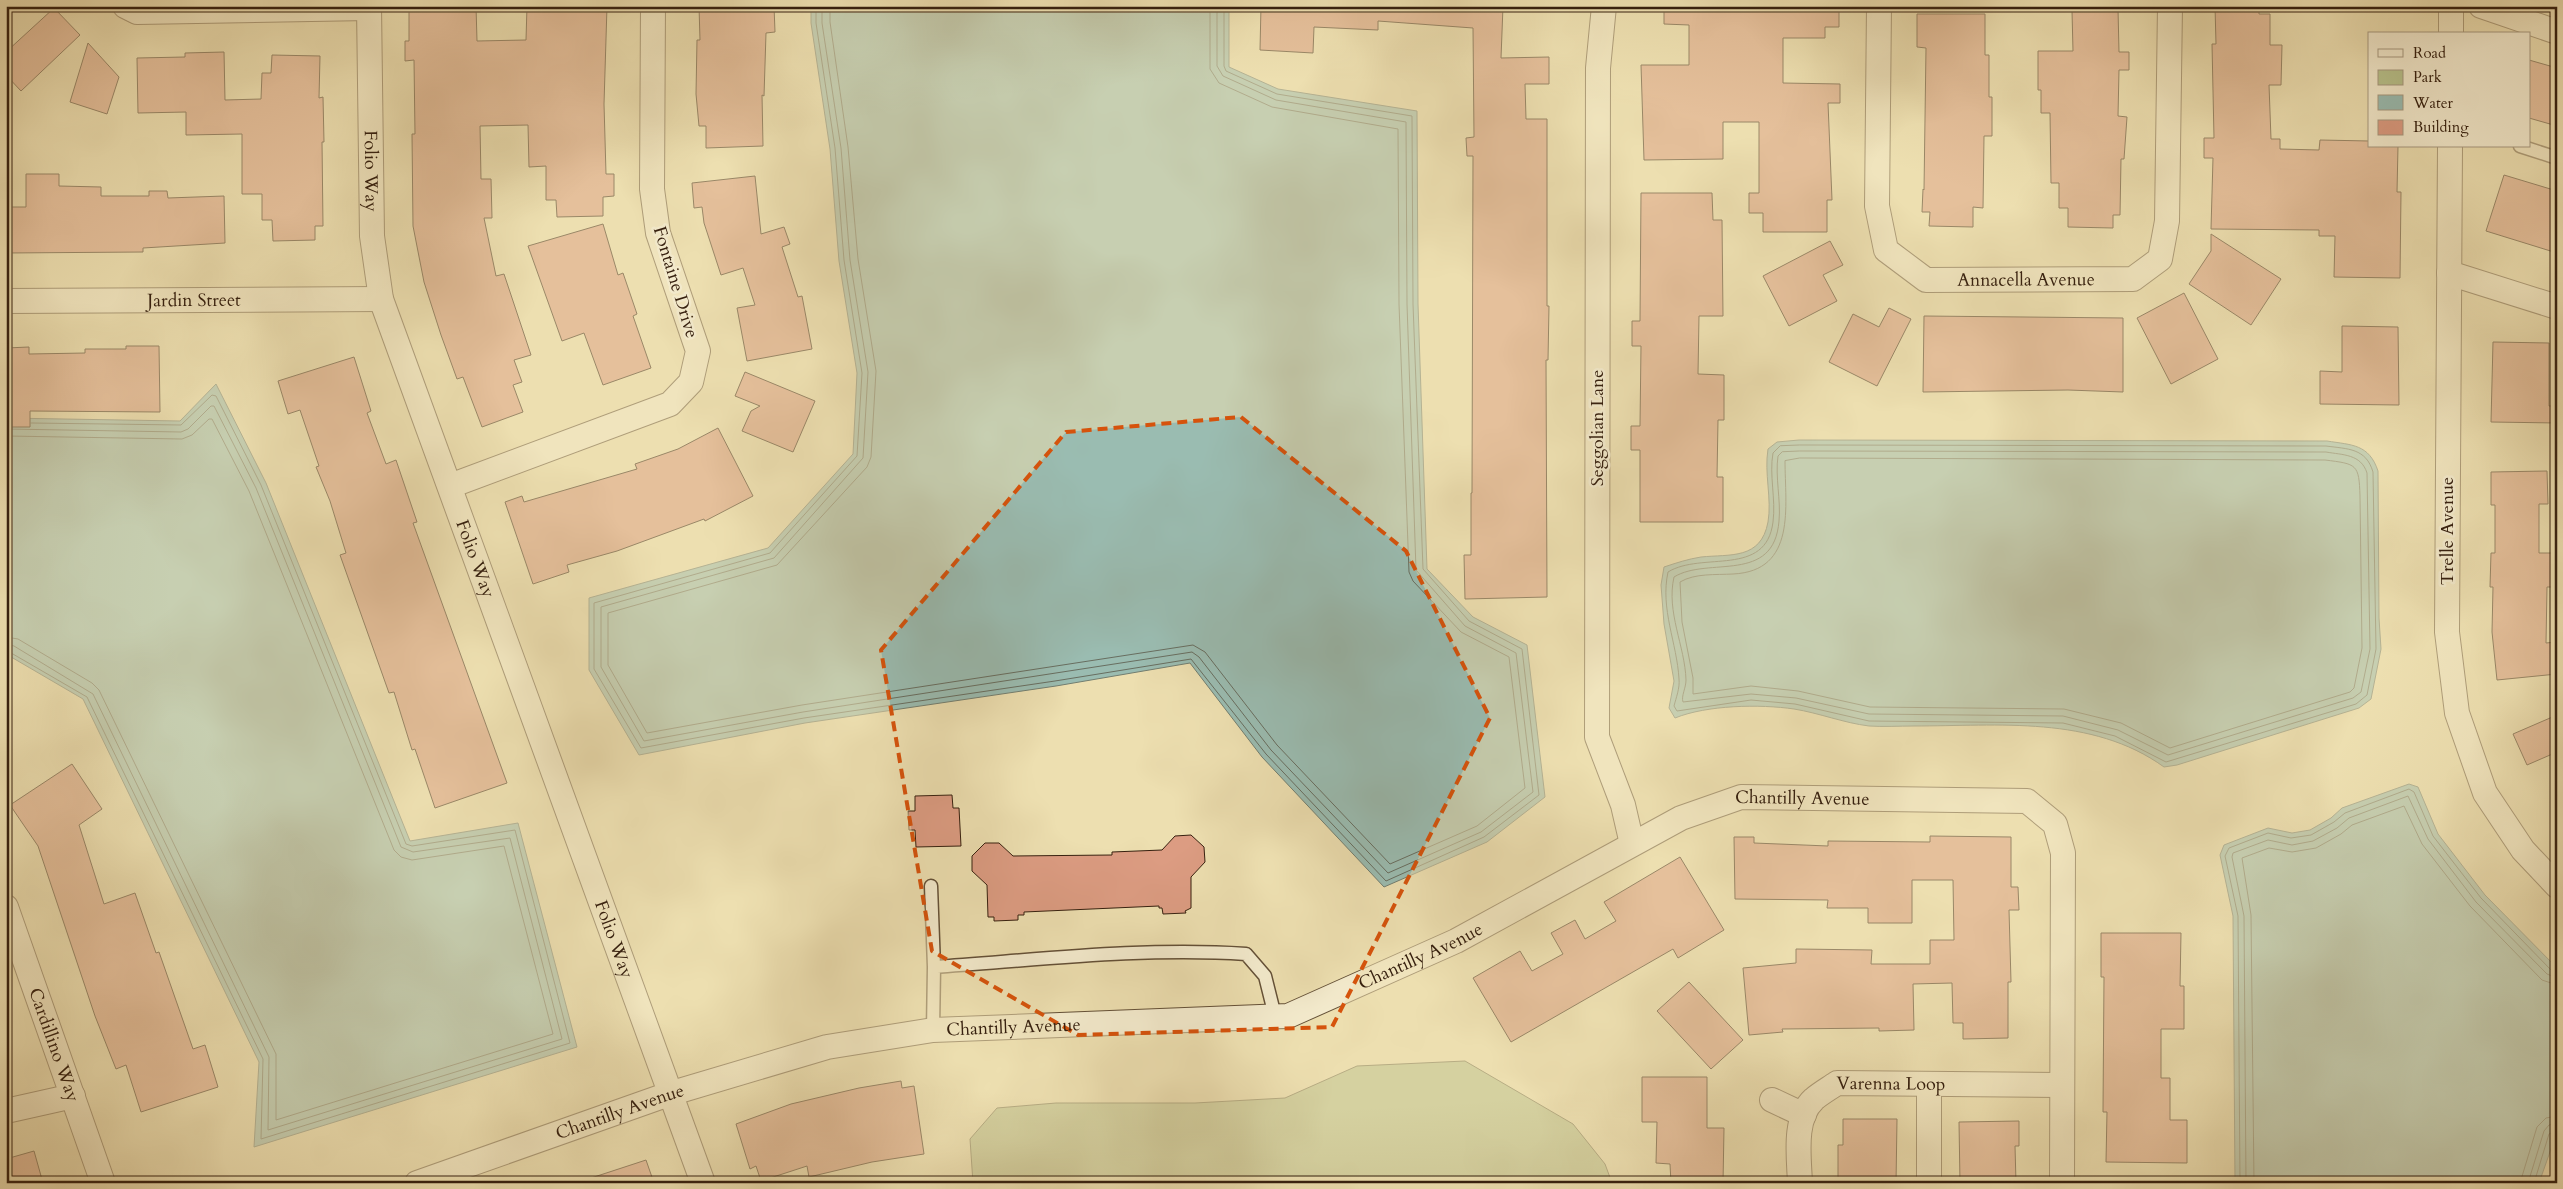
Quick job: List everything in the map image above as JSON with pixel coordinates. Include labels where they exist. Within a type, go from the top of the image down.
[{"type":"street","points":[[125,6],[137,12],[370,7]]},
{"type":"street","name":"Fontaine Drive","points":[[450,486],[670,404],[691,382],[698,351],[658,234],[652,189],[653,6]]},
{"type":"street","name":"Seggolian Lane","points":[[1604,6],[1598,68],[1597,737],[1623,805],[1632,844]]},
{"type":"street","name":"Annacella Avenue","points":[[1879,6],[1881,21],[1877,206],[1886,250],[1926,280],[1935,280],[2133,279],[2160,259],[2167,221],[2170,6]]},
{"type":"street","points":[[2451,32],[2452,6]]},
{"type":"street","points":[[2480,6],[2557,32]]},
{"type":"street","name":"Folio Way","points":[[370,7],[372,236],[381,299],[703,1183]]},
{"type":"street","name":"Trelle Avenue","points":[[2450,148],[2447,632],[2457,713],[2485,793],[2523,850],[2557,886]]},
{"type":"street","points":[[2449,272],[2557,307]]},
{"type":"street","name":"Jardin Street","points":[[6,301],[381,299]]},
{"type":"street","name":"Chantilly Avenue","points":[[417,1183],[669,1094],[827,1046],[933,1030],[1288,1016],[1456,941],[1681,818],[1741,797],[2027,801],[2055,824],[2063,853],[2062,1183]]},
{"type":"street","name":"Cardillino Way","points":[[6,907],[103,1183]]},
{"type":"street","name":"Varenna Loop","points":[[1800,1183],[1799,1136],[1804,1114],[1813,1099],[1837,1083],[2061,1085]]},
{"type":"street","points":[[1929,1084],[1929,1183]]},
{"type":"street","points":[[6,1111],[73,1096]]},
{"type":"street","points":[[1772,1100],[1804,1114]]},
{"type":"lane","points":[[2526,148],[2557,158]]},
{"type":"lane","points":[[931,886],[934,966],[933,1030]]},
{"type":"lane","points":[[934,966],[1139,953],[1204,951],[1246,954],[1265,976],[1275,1016]]},
{"type":"highlighted area","points":[[1241,417],[1406,551],[1490,718],[1332,1027],[1078,1035],[932,951],[881,650],[1066,432]]},
{"type":"green space","points":[[1465,1061],[1573,1124],[1605,1164],[1612,1183],[973,1183],[970,1139],[997,1108],[1056,1103],[1195,1103],[1285,1098],[1357,1066]]},
{"type":"water","points":[[811,6],[1229,6],[1229,67],[1278,89],[1417,111],[1418,304],[1427,569],[1473,617],[1527,645],[1545,797],[1487,842],[1384,887],[1262,757],[1190,663],[1056,686],[805,723],[639,755],[589,670],[589,598],[768,548],[853,454],[857,373],[839,261],[830,149],[811,23]]},
{"type":"water","points":[[216,384],[266,483],[410,841],[518,823],[577,1047],[254,1147],[259,1062],[83,699],[6,654],[6,418],[180,421]]},
{"type":"water","points":[[1799,440],[2327,441],[2358,447],[2370,455],[2378,471],[2381,649],[2371,699],[2359,708],[2177,765],[2164,767],[2136,750],[2106,739],[2075,731],[2044,727],[2011,725],[1869,726],[1794,709],[1766,706],[1702,710],[1675,718],[1669,708],[1674,681],[1664,624],[1661,585],[1664,567],[1701,557],[1743,553],[1759,543],[1768,522],[1769,513],[1768,449],[1777,442]]},
{"type":"water","points":[[2409,784],[2418,787],[2438,834],[2485,895],[2557,968],[2557,1132],[2539,1183],[2235,1183],[2233,916],[2220,855],[2224,845],[2268,828],[2292,833],[2310,830],[2331,818],[2342,808]]},
{"type":"building","points":[[409,6],[476,6],[477,41],[526,40],[527,6],[607,6],[604,104],[606,174],[614,174],[614,196],[603,197],[603,216],[557,217],[556,200],[546,200],[546,166],[529,167],[528,125],[480,126],[481,179],[491,179],[492,218],[484,218],[496,276],[504,274],[531,355],[514,360],[522,382],[513,385],[523,412],[482,427],[463,377],[457,379],[441,335],[424,282],[413,226],[412,134],[415,134],[414,60],[405,61],[405,41],[409,41]]},
{"type":"building","points":[[699,6],[774,6],[775,32],[766,33],[764,96],[762,95],[763,146],[706,148],[706,126],[699,126],[696,94],[697,40],[700,40]]},
{"type":"building","points":[[1261,6],[1503,6],[1501,58],[1549,57],[1549,84],[1525,84],[1526,119],[1547,119],[1547,306],[1549,306],[1548,360],[1546,360],[1547,597],[1465,599],[1464,555],[1471,555],[1472,493],[1473,156],[1467,156],[1466,138],[1474,137],[1473,28],[1378,21],[1378,30],[1314,27],[1313,53],[1260,50]]},
{"type":"building","points":[[1664,6],[1839,6],[1839,27],[1825,27],[1825,38],[1783,38],[1783,83],[1840,84],[1840,103],[1828,103],[1832,200],[1827,200],[1827,232],[1763,232],[1763,213],[1749,213],[1749,193],[1759,193],[1759,122],[1723,122],[1723,159],[1644,160],[1641,65],[1689,65],[1689,25],[1664,24]]},
{"type":"building","points":[[2215,6],[2259,6],[2259,14],[2270,14],[2270,45],[2282,45],[2281,85],[2269,85],[2271,139],[2280,139],[2280,149],[2319,150],[2320,140],[2368,141],[2368,148],[2398,148],[2397,192],[2401,192],[2400,278],[2334,277],[2335,236],[2319,236],[2319,230],[2211,229],[2213,158],[2204,158],[2204,138],[2214,138],[2212,44],[2216,44]]},
{"type":"building","points":[[54,8],[80,35],[21,91],[6,75],[6,52]]},
{"type":"building","points":[[2118,9],[2119,52],[2129,52],[2129,70],[2119,70],[2118,116],[2127,117],[2124,159],[2121,159],[2120,215],[2113,215],[2113,228],[2068,227],[2068,208],[2059,208],[2059,183],[2051,183],[2050,113],[2041,113],[2041,90],[2038,90],[2038,51],[2073,51],[2072,11]]},
{"type":"building","points":[[1917,14],[1985,14],[1985,55],[1989,55],[1989,97],[1992,97],[1992,136],[1984,136],[1983,208],[1973,207],[1973,227],[1929,226],[1930,212],[1922,212],[1926,48],[1917,47]]},
{"type":"building","points":[[88,43],[119,77],[107,114],[70,102]]},
{"type":"building","points":[[224,52],[225,100],[261,99],[262,73],[271,73],[272,55],[320,56],[319,98],[323,97],[324,142],[322,142],[323,226],[315,226],[315,240],[273,241],[272,220],[262,220],[262,194],[242,194],[242,134],[186,135],[186,112],[138,113],[137,58],[185,57],[185,53]]},
{"type":"building","points":[[2530,60],[2557,68],[2557,126],[2530,118]]},
{"type":"building","points":[[26,174],[59,174],[59,186],[101,187],[101,196],[149,196],[149,191],[167,191],[168,198],[224,196],[225,243],[143,248],[143,252],[6,253],[6,207],[26,207]]},
{"type":"building","points":[[2504,175],[2557,191],[2557,253],[2486,231]]},
{"type":"building","points":[[755,176],[761,234],[784,227],[790,244],[782,247],[798,297],[802,296],[812,349],[747,361],[737,308],[755,305],[743,268],[721,275],[704,223],[702,207],[694,208],[692,183]]},
{"type":"building","points":[[1641,193],[1712,193],[1713,220],[1722,220],[1723,316],[1699,316],[1698,374],[1724,375],[1724,420],[1718,420],[1717,477],[1723,477],[1723,522],[1640,522],[1640,450],[1631,450],[1631,426],[1640,426],[1641,346],[1632,346],[1632,321],[1640,321]]},
{"type":"building","points":[[603,224],[618,275],[623,273],[637,314],[633,316],[651,368],[603,385],[584,333],[562,341],[528,246]]},
{"type":"building","points":[[2211,234],[2281,279],[2251,325],[2189,284],[2211,251]]},
{"type":"building","points":[[1830,241],[1843,265],[1823,275],[1837,301],[1789,326],[1763,276]]},
{"type":"building","points":[[2184,293],[2218,359],[2171,384],[2137,318]]},
{"type":"building","points":[[1889,308],[1911,319],[1877,386],[1829,362],[1853,314],[1879,327]]},
{"type":"building","points":[[1924,316],[2123,318],[2123,392],[2068,390],[1923,392]]},
{"type":"building","points":[[2342,326],[2398,327],[2399,405],[2320,404],[2320,371],[2342,372]]},
{"type":"building","points":[[2493,342],[2549,343],[2549,406],[2557,406],[2557,423],[2491,422]]},
{"type":"building","points":[[126,346],[159,346],[160,412],[30,411],[30,427],[6,427],[6,348],[29,347],[29,354],[85,353],[85,349],[126,349]]},
{"type":"building","points":[[354,357],[371,411],[367,413],[386,464],[396,460],[417,522],[413,523],[507,783],[435,808],[415,749],[412,750],[394,692],[389,693],[340,555],[346,553],[330,501],[316,467],[319,466],[300,410],[288,414],[278,381]]},
{"type":"building","points":[[745,372],[815,401],[793,452],[742,431],[751,411],[760,406],[735,396]]},
{"type":"building","points":[[718,428],[753,496],[705,521],[704,519],[617,551],[567,565],[569,572],[533,584],[505,502],[522,496],[524,502],[637,469],[635,464],[678,449]]},
{"type":"building","points":[[2547,471],[2548,504],[2539,504],[2539,553],[2557,553],[2557,587],[2547,587],[2546,643],[2557,642],[2557,674],[2497,680],[2492,632],[2493,587],[2490,587],[2491,553],[2495,553],[2495,505],[2491,505],[2491,472]]},
{"type":"building","points":[[2557,715],[2557,752],[2527,765],[2513,734]]},
{"type":"building","points":[[72,764],[102,809],[79,825],[104,904],[135,893],[156,953],[159,952],[193,1049],[205,1045],[218,1087],[141,1112],[126,1065],[116,1069],[95,1016],[38,846],[10,805]]},
{"type":"building","points":[[952,795],[953,808],[959,808],[961,846],[916,847],[915,830],[909,830],[908,811],[915,811],[915,796]]},
{"type":"building","points":[[1191,835],[1204,847],[1205,862],[1191,877],[1191,908],[1185,911],[1186,913],[1163,914],[1162,908],[1159,908],[1159,906],[1024,912],[1024,915],[1018,915],[1018,920],[994,921],[994,917],[988,917],[987,885],[972,871],[972,856],[985,843],[999,843],[1013,856],[1112,855],[1112,852],[1162,850],[1175,836]]},
{"type":"building","points":[[1930,836],[2011,837],[2011,887],[2018,887],[2019,910],[2009,910],[2011,982],[2008,982],[2008,1038],[1963,1039],[1963,1023],[1953,1023],[1952,983],[1913,984],[1914,1030],[1879,1031],[1879,1028],[1782,1029],[1783,1032],[1749,1035],[1743,968],[1796,963],[1796,949],[1872,950],[1871,964],[1930,964],[1930,940],[1954,940],[1953,880],[1912,880],[1912,923],[1868,923],[1868,908],[1827,908],[1828,900],[1735,899],[1734,837],[1754,837],[1754,843],[1828,846],[1828,841],[1930,842]]},
{"type":"building","points":[[1680,857],[1724,930],[1678,958],[1673,949],[1511,1042],[1473,978],[1520,951],[1532,971],[1563,954],[1551,933],[1575,920],[1585,939],[1616,921],[1604,902]]},
{"type":"building","points":[[2101,933],[2181,933],[2180,986],[2184,986],[2184,1029],[2161,1029],[2161,1078],[2170,1078],[2170,1120],[2187,1120],[2187,1163],[2106,1162],[2107,1112],[2103,1112],[2104,977],[2101,977]]},
{"type":"building","points":[[1689,982],[1743,1040],[1711,1069],[1657,1011]]},
{"type":"building","points":[[1642,1077],[1707,1077],[1707,1128],[1724,1128],[1723,1183],[1671,1183],[1670,1164],[1656,1163],[1657,1122],[1642,1122]]},
{"type":"building","points":[[901,1081],[902,1088],[914,1086],[924,1154],[872,1162],[809,1177],[807,1166],[761,1181],[756,1166],[750,1169],[736,1124],[791,1104],[859,1088]]},
{"type":"building","points":[[1843,1119],[1897,1119],[1896,1183],[1838,1183],[1838,1145],[1843,1145]]},
{"type":"building","points":[[2019,1121],[2019,1146],[2015,1146],[2016,1183],[1960,1183],[1959,1122]]},
{"type":"building","points":[[34,1151],[43,1183],[6,1183],[6,1159]]},
{"type":"building","points":[[646,1160],[654,1183],[588,1183],[588,1179]]}]
